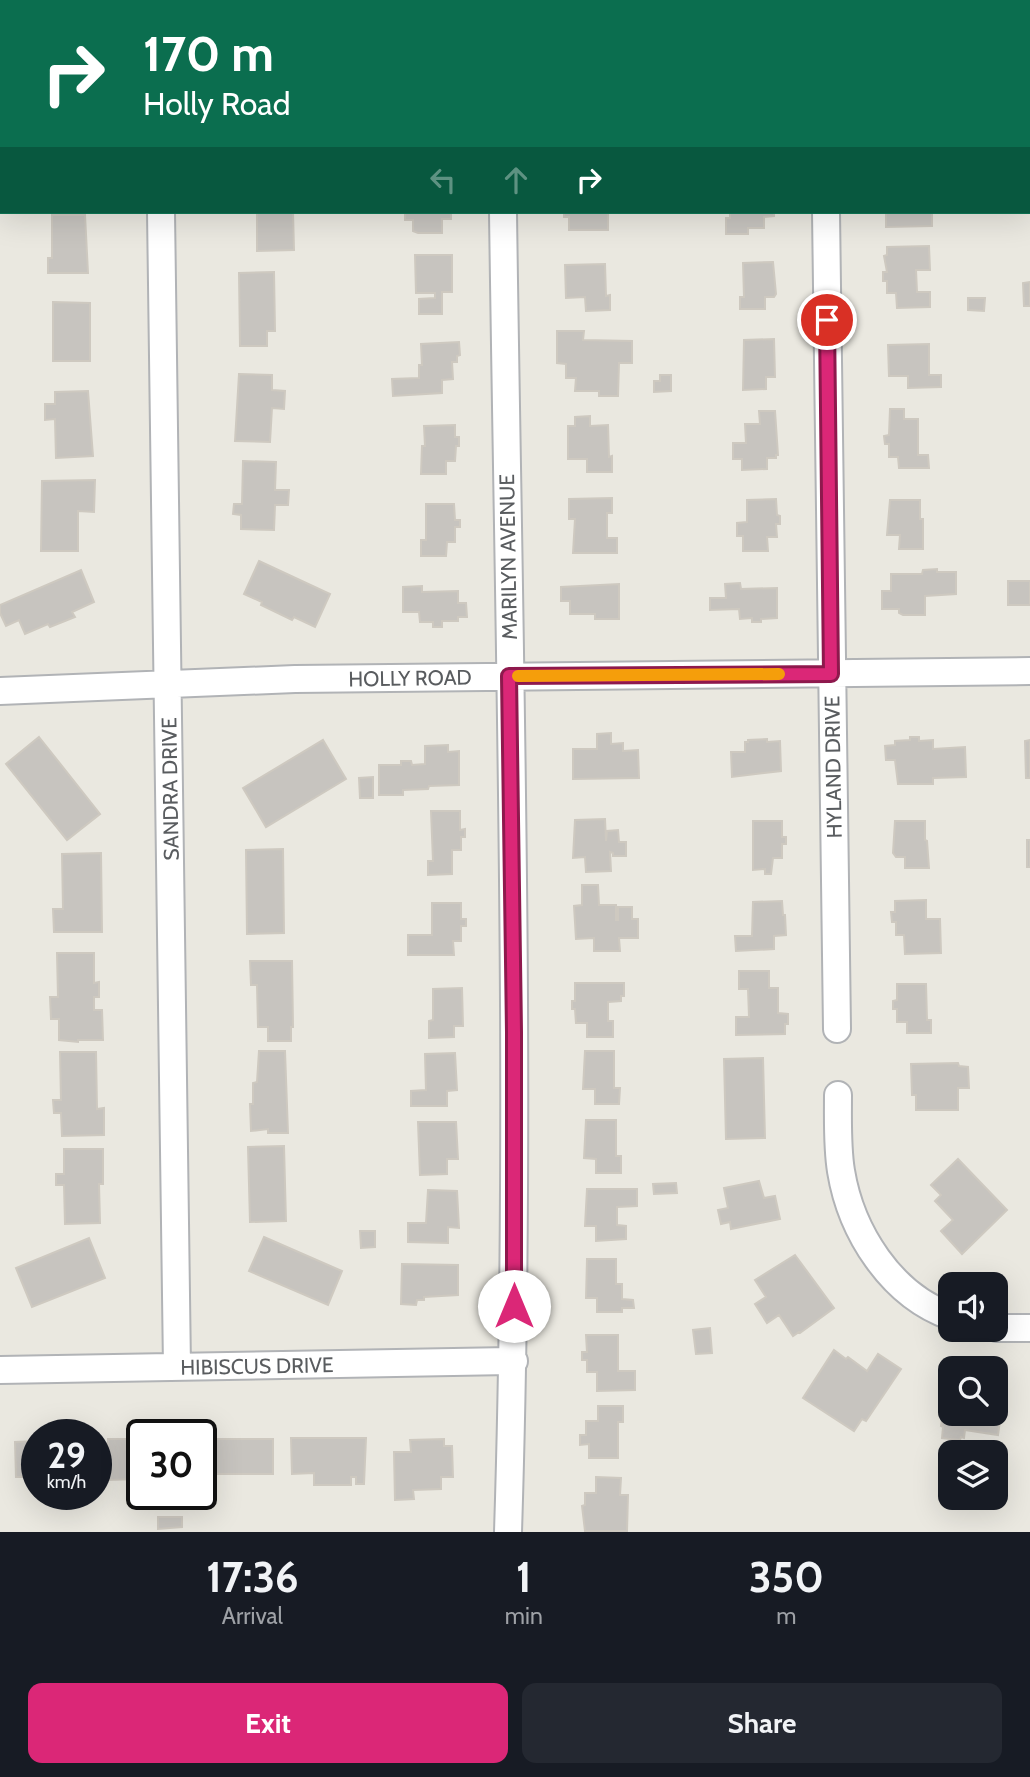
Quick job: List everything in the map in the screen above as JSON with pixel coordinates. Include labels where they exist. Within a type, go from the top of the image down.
[{"type":"street","name":"SANDRA DRIVE","points":[[161,214],[177,1367]]},
{"type":"street","name":"MARILYN AVENUE","points":[[503,214],[514,1032],[514,1361],[508,1532]]},
{"type":"street","name":"HYLAND DRIVE","points":[[826,214],[837,1029]]},
{"type":"street","name":"HOLLY ROAD","points":[[0,691],[168,683],[509,676],[1030,671]]},
{"type":"street","points":[[838,1095],[841,1170],[854,1218],[874,1256],[902,1286],[938,1311]]},
{"type":"street","points":[[1008,1328],[1030,1328]]},
{"type":"street","name":"HIBISCUS DRIVE","points":[[0,1370],[514,1361]]},
{"type":"building","points":[[257,214],[293,214],[294,250],[257,251]]},
{"type":"building","points":[[405,214],[451,214],[451,219],[442,219],[442,233],[418,233],[413,231],[413,220],[405,220]]},
{"type":"building","points":[[564,214],[608,214],[608,230],[569,230],[569,217],[564,217]]},
{"type":"building","points":[[730,214],[774,214],[764,217],[764,228],[748,228],[748,234],[726,234],[726,218],[730,218]]},
{"type":"building","points":[[886,214],[932,214],[932,226],[886,227]]},
{"type":"building","points":[[52,215],[85,215],[88,273],[48,273],[48,258],[52,258]]},
{"type":"building","points":[[929,246],[930,270],[916,270],[917,292],[930,292],[930,307],[897,308],[896,293],[887,293],[887,281],[883,281],[883,272],[887,272],[884,256],[887,255],[887,247]]},
{"type":"building","points":[[415,255],[452,255],[452,292],[442,292],[442,314],[419,314],[419,299],[435,298],[435,293],[416,293]]},
{"type":"building","points":[[773,262],[774,297],[765,297],[765,309],[740,309],[740,297],[744,297],[743,263]]},
{"type":"building","points":[[605,264],[606,296],[610,295],[610,310],[586,311],[585,297],[566,298],[565,265]]},
{"type":"building","points":[[274,272],[275,331],[267,331],[267,346],[240,346],[239,273]]},
{"type":"building","points":[[1030,282],[1030,306],[1024,306],[1023,283]]},
{"type":"building","points":[[968,298],[985,298],[984,311],[968,310]]},
{"type":"building","points":[[53,302],[90,303],[90,361],[53,361]]},
{"type":"building","points":[[557,331],[584,331],[583,340],[632,341],[632,363],[619,363],[618,396],[599,396],[599,391],[575,391],[576,378],[566,378],[566,364],[557,363]]},
{"type":"building","points":[[774,339],[775,377],[766,377],[766,389],[743,390],[744,340]]},
{"type":"building","points":[[459,342],[460,355],[457,356],[457,362],[452,362],[453,379],[442,380],[442,393],[393,396],[392,379],[419,378],[419,365],[422,365],[421,344]]},
{"type":"building","points":[[929,344],[929,375],[941,375],[941,387],[908,388],[908,376],[889,376],[888,345]]},
{"type":"building","points":[[239,374],[272,375],[272,390],[285,391],[284,409],[272,408],[270,442],[235,441]]},
{"type":"building","points":[[660,375],[671,375],[671,391],[654,392],[654,381],[660,381]]},
{"type":"building","points":[[88,391],[93,456],[56,458],[55,419],[45,420],[45,404],[55,404],[55,392]]},
{"type":"building","points":[[890,409],[904,409],[904,419],[918,419],[918,455],[928,455],[929,468],[899,468],[898,457],[889,457],[889,444],[885,444],[884,436],[889,435]]},
{"type":"building","points":[[759,411],[775,411],[778,455],[776,458],[767,458],[767,469],[742,470],[742,459],[733,459],[733,443],[746,443],[745,424],[760,424]]},
{"type":"building","points":[[590,416],[590,426],[608,425],[612,472],[587,472],[587,459],[568,459],[568,426],[575,426],[575,417]]},
{"type":"building","points":[[455,425],[455,437],[459,437],[459,446],[456,446],[455,461],[446,461],[446,474],[421,474],[422,446],[425,446],[424,426]]},
{"type":"building","points":[[243,461],[276,462],[275,490],[289,490],[288,505],[275,505],[274,530],[241,529],[241,515],[233,514],[234,504],[242,504]]},
{"type":"building","points":[[95,480],[94,512],[78,511],[78,551],[41,551],[42,481]]},
{"type":"building","points":[[612,498],[612,513],[607,513],[607,538],[617,538],[617,553],[573,553],[575,519],[569,519],[569,499]]},
{"type":"building","points":[[776,499],[777,515],[780,516],[780,524],[776,524],[777,537],[767,537],[768,551],[743,551],[743,536],[737,536],[737,523],[747,522],[747,500]]},
{"type":"building","points":[[890,500],[920,500],[923,549],[899,549],[900,535],[887,535]]},
{"type":"building","points":[[426,504],[454,504],[455,520],[460,520],[460,527],[455,527],[455,542],[447,542],[446,556],[421,556],[421,540],[426,540]]},
{"type":"building","points":[[259,561],[330,594],[315,627],[294,617],[292,620],[244,594]]},
{"type":"building","points":[[937,569],[937,572],[956,572],[956,594],[925,596],[925,615],[903,615],[899,613],[899,609],[882,609],[882,591],[891,591],[891,574],[922,574],[923,570]]},
{"type":"building","points":[[81,570],[94,602],[72,612],[75,617],[25,634],[19,620],[6,626],[0,613],[0,605]]},
{"type":"building","points":[[1008,581],[1030,581],[1030,605],[1008,605]]},
{"type":"building","points":[[740,583],[741,589],[777,588],[777,618],[752,622],[752,618],[740,619],[739,609],[710,610],[710,598],[726,598],[725,584]]},
{"type":"building","points":[[619,584],[619,619],[595,619],[595,614],[570,614],[570,601],[561,601],[561,587]]},
{"type":"building","points":[[422,586],[422,592],[458,591],[458,603],[466,603],[467,617],[458,617],[458,621],[442,621],[442,627],[433,627],[433,622],[420,622],[419,612],[403,612],[403,587]]},
{"type":"building","points":[[611,733],[611,744],[623,743],[623,751],[638,750],[639,778],[573,779],[573,749],[597,749],[597,734]]},
{"type":"building","points":[[39,737],[100,814],[67,840],[6,764]]},
{"type":"building","points":[[910,737],[919,737],[919,741],[933,740],[933,749],[965,747],[966,777],[933,778],[933,784],[898,784],[895,760],[886,760],[885,746],[895,745],[895,741],[910,740]]},
{"type":"building","points":[[767,739],[767,742],[780,741],[781,771],[732,777],[731,752],[745,752],[745,742],[748,740]]},
{"type":"building","points":[[323,740],[346,779],[266,827],[243,788]]},
{"type":"building","points":[[1030,740],[1030,778],[1026,778],[1025,741]]},
{"type":"building","points":[[448,745],[448,752],[459,751],[459,785],[403,790],[403,795],[379,795],[379,765],[401,765],[401,761],[411,761],[412,765],[425,764],[425,746]]},
{"type":"building","points":[[373,777],[373,798],[360,798],[359,778]]},
{"type":"building","points":[[431,811],[460,811],[460,830],[465,829],[465,837],[461,837],[461,850],[452,850],[452,874],[428,875],[428,861],[433,861]]},
{"type":"building","points":[[605,819],[606,841],[607,831],[618,830],[619,842],[626,842],[626,856],[613,856],[610,852],[611,871],[586,872],[585,857],[573,858],[575,820]]},
{"type":"building","points":[[753,821],[782,821],[782,837],[786,837],[786,844],[782,844],[782,858],[773,858],[771,874],[765,874],[765,869],[753,870]]},
{"type":"building","points":[[895,821],[925,821],[929,868],[905,868],[905,857],[896,857],[893,853]]},
{"type":"building","points":[[1027,840],[1030,840],[1030,867],[1027,867]]},
{"type":"building","points":[[283,849],[284,933],[247,934],[246,850]]},
{"type":"building","points":[[101,853],[102,932],[54,932],[53,909],[63,909],[62,854]]},
{"type":"building","points":[[582,885],[598,885],[599,905],[616,905],[616,920],[618,907],[632,907],[632,919],[638,919],[638,938],[619,938],[620,951],[594,951],[594,938],[576,939],[574,906],[582,905]]},
{"type":"building","points":[[926,900],[926,919],[940,919],[941,953],[905,954],[904,935],[896,935],[896,922],[892,922],[891,912],[895,912],[895,901]]},
{"type":"building","points":[[782,901],[786,935],[774,936],[774,949],[736,951],[735,936],[752,936],[753,902]]},
{"type":"building","points":[[432,903],[461,903],[461,919],[466,919],[466,926],[461,926],[461,941],[453,941],[454,955],[408,955],[408,935],[432,935]]},
{"type":"building","points":[[57,953],[94,953],[94,983],[99,982],[99,997],[94,997],[94,1010],[102,1010],[103,1040],[59,1040],[59,1019],[51,1019],[50,997],[58,997]]},
{"type":"building","points":[[250,961],[292,961],[291,1041],[268,1041],[268,1027],[258,1027],[257,985],[251,985]]},
{"type":"building","points":[[739,971],[769,971],[769,988],[778,988],[778,1013],[788,1014],[785,1034],[736,1035],[736,1017],[749,1017],[748,989],[739,989]]},
{"type":"building","points":[[575,983],[624,983],[624,996],[621,996],[621,1001],[608,1002],[608,1021],[613,1021],[613,1037],[587,1037],[587,1023],[576,1023],[575,1009],[572,1009]]},
{"type":"building","points":[[897,984],[926,984],[927,1020],[931,1020],[931,1033],[907,1033],[907,1022],[897,1022],[897,1009],[893,1009],[893,1001],[897,1000]]},
{"type":"building","points":[[462,988],[463,1026],[454,1026],[454,1037],[429,1038],[429,1021],[433,1020],[433,989]]},
{"type":"building","points":[[259,1051],[285,1051],[288,1133],[268,1133],[268,1129],[251,1131],[250,1104],[253,1104],[253,1083],[257,1082]]},
{"type":"building","points":[[585,1051],[614,1051],[614,1088],[620,1088],[619,1104],[595,1104],[595,1089],[583,1089]]},
{"type":"building","points":[[60,1052],[96,1052],[97,1109],[104,1108],[104,1135],[62,1136],[61,1113],[54,1113],[53,1100],[61,1100]]},
{"type":"building","points":[[455,1053],[457,1090],[447,1091],[447,1106],[411,1106],[411,1091],[426,1090],[425,1054]]},
{"type":"building","points":[[763,1058],[765,1138],[726,1139],[724,1059]]},
{"type":"building","points":[[958,1063],[959,1066],[968,1067],[969,1088],[958,1088],[958,1110],[916,1110],[916,1095],[912,1095],[911,1064]]},
{"type":"building","points":[[586,1120],[616,1120],[616,1156],[621,1156],[621,1173],[596,1173],[596,1159],[584,1158]]},
{"type":"building","points":[[418,1122],[456,1122],[458,1159],[447,1159],[447,1174],[420,1175]]},
{"type":"building","points":[[284,1146],[286,1221],[250,1222],[248,1147]]},
{"type":"building","points":[[64,1149],[103,1149],[103,1184],[99,1184],[100,1223],[65,1224],[64,1185],[56,1185],[56,1174],[64,1174]]},
{"type":"building","points":[[958,1159],[1007,1210],[962,1254],[941,1231],[953,1220],[935,1201],[941,1195],[931,1185]]},
{"type":"building","points":[[759,1181],[764,1198],[775,1196],[780,1219],[731,1229],[730,1222],[721,1224],[718,1210],[728,1208],[724,1188]]},
{"type":"building","points":[[676,1183],[677,1193],[654,1194],[653,1184]]},
{"type":"building","points":[[587,1189],[637,1189],[637,1206],[617,1207],[617,1225],[626,1226],[626,1239],[596,1241],[596,1226],[585,1226]]},
{"type":"building","points":[[428,1190],[457,1191],[459,1228],[448,1227],[448,1243],[408,1242],[408,1223],[426,1223]]},
{"type":"building","points":[[360,1231],[375,1231],[375,1247],[361,1248]]},
{"type":"building","points":[[264,1237],[342,1271],[328,1305],[249,1271]]},
{"type":"building","points":[[89,1238],[105,1278],[32,1307],[16,1268]]},
{"type":"building","points":[[795,1255],[834,1308],[793,1336],[779,1315],[767,1323],[755,1304],[766,1297],[755,1280]]},
{"type":"building","points":[[587,1259],[616,1259],[616,1284],[622,1284],[622,1299],[633,1300],[634,1308],[622,1308],[622,1312],[597,1312],[597,1298],[586,1298]]},
{"type":"building","points":[[402,1264],[458,1265],[458,1295],[424,1297],[424,1300],[417,1300],[416,1305],[401,1304]]},
{"type":"building","points":[[710,1328],[712,1353],[696,1354],[693,1330]]},
{"type":"building","points":[[586,1335],[618,1335],[618,1371],[635,1371],[635,1390],[597,1391],[597,1372],[587,1372],[587,1360],[582,1360],[582,1352],[587,1352]]},
{"type":"building","points":[[834,1350],[867,1371],[878,1354],[901,1369],[866,1421],[862,1419],[854,1431],[803,1398]]},
{"type":"building","points":[[598,1406],[623,1406],[623,1422],[618,1422],[618,1458],[589,1458],[589,1444],[580,1445],[580,1435],[586,1435],[586,1421],[598,1421]]},
{"type":"building","points":[[941,1426],[999,1426],[998,1435],[965,1430],[964,1438],[961,1437],[960,1440],[942,1438]]},
{"type":"building","points":[[291,1438],[366,1438],[364,1484],[356,1484],[356,1477],[351,1477],[351,1485],[314,1485],[314,1473],[292,1474]]},
{"type":"building","points":[[112,1439],[126,1439],[126,1479],[112,1480]]},
{"type":"building","points":[[217,1439],[273,1439],[273,1474],[217,1474]]},
{"type":"building","points":[[444,1439],[444,1446],[452,1446],[453,1477],[441,1477],[441,1489],[413,1490],[414,1499],[395,1500],[394,1452],[411,1452],[410,1440]]},
{"type":"building","points":[[15,1442],[21,1442],[21,1477],[16,1477]]},
{"type":"building","points":[[596,1477],[621,1478],[620,1495],[628,1495],[627,1531],[585,1531],[582,1506],[585,1505],[585,1493],[596,1493]]},
{"type":"building","points":[[158,1517],[182,1517],[182,1527],[158,1529]]},
{"type":"slow traffic","points":[[518,676],[779,674]]},
{"type":"route","points":[[514,1306],[514,1032],[509,676],[831,674],[827,320]]}]
